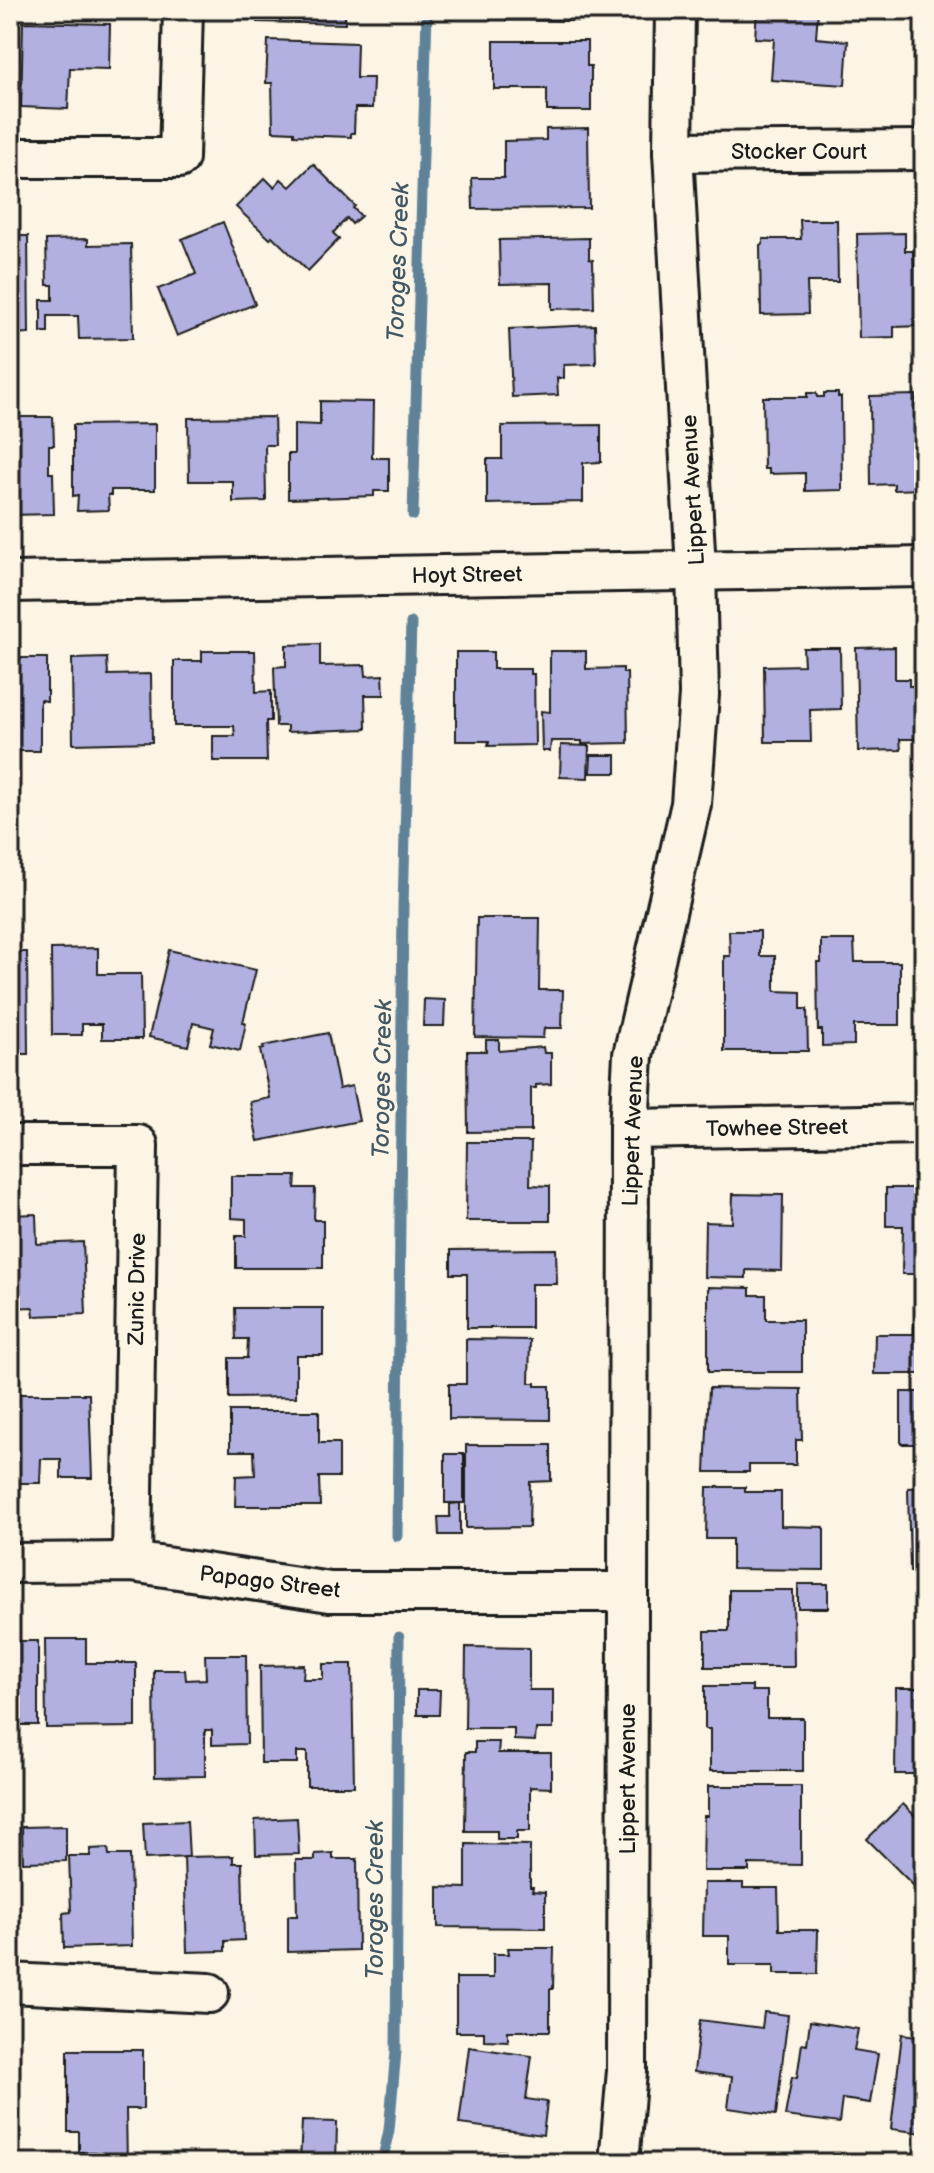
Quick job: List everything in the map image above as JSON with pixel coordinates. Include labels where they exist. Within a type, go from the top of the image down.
[{"type":"street","points":[[10,158],[179,158],[183,10]]},
{"type":"street","name":"Lippert Avenue","points":[[619,2163],[627,2071],[629,1129],[633,1055],[691,804],[699,695],[696,569],[673,152],[675,10]]},
{"type":"street","name":"Stocker Court","points":[[673,152],[924,150]]},
{"type":"street","name":"Hoyt Street","points":[[10,582],[924,567]]},
{"type":"street","name":"Towhee Street","points":[[629,1129],[924,1124]]},
{"type":"street","name":"Zunic Drive","points":[[10,1145],[138,1145],[132,1562]]},
{"type":"street","name":"Papago Street","points":[[10,1563],[132,1562],[330,1592],[628,1592]]},
{"type":"street","points":[[10,1983],[209,1993]]},
{"type":"building","points":[[257,10],[345,10],[345,24],[257,22]]},
{"type":"building","points":[[477,10],[586,10],[585,21],[506,20],[506,15],[477,14]]},
{"type":"building","points":[[757,10],[818,10],[816,38],[848,41],[845,85],[771,80],[774,39],[755,38]]},
{"type":"building","points":[[23,22],[110,24],[109,69],[70,68],[68,109],[21,107]]},
{"type":"building","points":[[268,40],[357,43],[356,78],[373,78],[372,108],[355,108],[354,133],[351,137],[273,131],[272,83],[266,83]]},
{"type":"building","points":[[494,41],[587,41],[587,66],[591,66],[591,111],[547,111],[547,89],[494,89]]},
{"type":"building","points":[[588,128],[589,208],[473,209],[472,178],[504,178],[504,141],[546,140],[546,129]]},
{"type":"building","points":[[313,164],[361,216],[352,224],[347,218],[333,233],[339,239],[308,271],[236,207],[265,178],[274,187],[281,179],[290,187]]},
{"type":"building","points":[[800,220],[837,220],[838,282],[807,282],[808,314],[761,315],[760,245],[763,239],[801,239]]},
{"type":"building","points":[[223,222],[255,304],[177,336],[158,289],[196,274],[182,239]]},
{"type":"building","points":[[905,233],[905,251],[913,251],[914,266],[924,265],[924,326],[894,327],[894,337],[859,338],[857,234]]},
{"type":"building","points":[[10,236],[28,236],[29,333],[10,334]]},
{"type":"building","points":[[589,238],[589,259],[593,260],[594,308],[552,309],[552,283],[500,284],[499,240]]},
{"type":"building","points":[[88,239],[88,245],[131,244],[133,338],[79,339],[78,316],[48,316],[48,332],[41,332],[41,300],[53,300],[53,285],[47,285],[46,240]]},
{"type":"building","points":[[595,325],[596,364],[564,365],[564,378],[557,378],[558,395],[512,397],[509,329]]},
{"type":"building","points":[[807,393],[824,397],[824,393],[838,393],[841,397],[842,490],[805,491],[805,473],[769,474],[769,469],[764,469],[763,397],[807,397]]},
{"type":"building","points":[[916,395],[917,447],[924,447],[924,489],[894,490],[894,484],[871,485],[870,396]]},
{"type":"building","points":[[320,401],[373,402],[372,458],[389,458],[389,491],[374,491],[374,496],[288,499],[288,454],[294,454],[294,424],[320,425]]},
{"type":"building","points":[[10,417],[53,417],[54,445],[49,445],[49,473],[53,473],[54,514],[10,515]]},
{"type":"building","points":[[274,417],[275,445],[265,445],[266,501],[233,502],[233,481],[189,481],[188,418]]},
{"type":"building","points":[[155,424],[155,490],[111,490],[111,495],[108,495],[109,510],[77,511],[78,495],[73,496],[73,425]]},
{"type":"building","points":[[601,425],[601,462],[583,463],[583,502],[487,504],[487,459],[502,459],[502,426]]},
{"type":"building","points":[[320,644],[320,666],[365,665],[366,676],[383,675],[384,695],[365,695],[366,729],[287,732],[287,726],[276,726],[274,667],[286,666],[286,645]]},
{"type":"building","points":[[895,647],[895,679],[909,679],[909,686],[924,686],[924,739],[900,739],[901,750],[858,751],[856,648]]},
{"type":"building","points":[[803,648],[840,648],[841,709],[810,710],[811,742],[765,742],[764,666],[804,665]]},
{"type":"building","points":[[202,651],[255,651],[256,692],[271,691],[271,721],[266,721],[267,761],[213,761],[213,736],[235,736],[234,726],[174,726],[174,661],[202,661]]},
{"type":"building","points":[[550,651],[586,651],[586,669],[623,668],[623,673],[627,673],[628,743],[551,741],[550,751],[542,751],[541,711],[550,712]]},
{"type":"building","points":[[456,652],[493,652],[493,669],[530,669],[530,674],[534,674],[535,745],[488,746],[489,741],[456,741]]},
{"type":"building","points":[[10,658],[47,658],[47,701],[40,700],[40,751],[16,751],[16,755],[10,755]]},
{"type":"building","points":[[107,658],[108,675],[151,674],[152,742],[73,744],[72,659]]},
{"type":"building","points":[[561,745],[589,746],[588,778],[560,777]]},
{"type":"building","points":[[591,755],[616,755],[616,773],[590,773]]},
{"type":"building","points":[[477,918],[540,918],[539,990],[563,990],[562,1028],[544,1028],[543,1038],[475,1037]]},
{"type":"building","points":[[729,931],[760,931],[760,956],[775,956],[775,991],[801,992],[801,1009],[807,1009],[808,1051],[724,1051],[724,956],[730,956]]},
{"type":"building","points":[[821,940],[854,940],[855,962],[900,962],[900,1025],[854,1025],[854,1045],[822,1046],[822,1030],[818,1030],[817,962],[821,962]]},
{"type":"building","points":[[98,948],[98,974],[141,974],[142,1039],[102,1039],[102,1024],[82,1024],[82,1035],[52,1035],[51,949]]},
{"type":"building","points":[[169,950],[256,970],[243,1022],[246,1023],[240,1051],[210,1044],[214,1028],[193,1023],[188,1046],[149,1037]]},
{"type":"building","points":[[10,952],[27,952],[28,1054],[10,1054]]},
{"type":"building","points":[[424,999],[445,1000],[444,1026],[423,1026]]},
{"type":"building","points":[[328,1033],[339,1089],[352,1086],[359,1121],[258,1141],[250,1102],[270,1098],[260,1050],[264,1049],[263,1046]]},
{"type":"building","points":[[486,1040],[499,1040],[499,1051],[543,1047],[544,1053],[551,1053],[551,1084],[531,1088],[531,1131],[468,1132],[467,1051],[486,1051]]},
{"type":"building","points":[[467,1142],[531,1142],[530,1185],[550,1186],[550,1221],[466,1221]]},
{"type":"building","points":[[231,1176],[296,1176],[295,1188],[315,1188],[314,1220],[323,1220],[323,1268],[236,1268],[236,1236],[246,1236],[246,1219],[231,1218]]},
{"type":"building","points":[[886,1188],[924,1188],[924,1274],[902,1274],[903,1226],[886,1226]]},
{"type":"building","points":[[733,1194],[783,1195],[782,1271],[746,1270],[746,1278],[704,1277],[705,1222],[732,1223]]},
{"type":"building","points":[[36,1214],[37,1244],[83,1242],[86,1314],[34,1316],[33,1307],[10,1308],[10,1215]]},
{"type":"building","points":[[556,1249],[557,1284],[531,1284],[531,1328],[467,1328],[467,1274],[451,1274],[451,1250]]},
{"type":"building","points":[[918,1284],[924,1284],[923,1374],[874,1374],[875,1334],[914,1334],[914,1323],[918,1323]]},
{"type":"building","points":[[708,1287],[750,1288],[750,1295],[766,1295],[766,1320],[802,1320],[802,1372],[708,1372]]},
{"type":"building","points":[[235,1308],[323,1308],[323,1355],[296,1355],[296,1397],[229,1398],[229,1358],[247,1358],[248,1339],[236,1339]]},
{"type":"building","points":[[466,1339],[530,1340],[529,1383],[550,1386],[550,1420],[449,1419],[449,1384],[466,1384]]},
{"type":"building","points":[[709,1388],[801,1389],[802,1440],[796,1440],[796,1465],[749,1465],[749,1472],[705,1472]]},
{"type":"building","points":[[901,1392],[924,1392],[924,1444],[901,1444]]},
{"type":"building","points":[[10,1394],[89,1394],[92,1478],[61,1478],[61,1459],[41,1459],[40,1483],[10,1483]]},
{"type":"building","points":[[230,1411],[319,1411],[319,1443],[339,1443],[339,1477],[319,1477],[320,1506],[235,1506],[236,1476],[255,1475],[254,1451],[230,1451]]},
{"type":"building","points":[[466,1445],[551,1445],[551,1481],[530,1482],[529,1527],[466,1528]]},
{"type":"building","points":[[445,1454],[464,1454],[464,1503],[445,1503]]},
{"type":"building","points":[[707,1487],[745,1487],[745,1492],[781,1492],[781,1526],[824,1527],[824,1570],[732,1569],[732,1539],[706,1539]]},
{"type":"building","points":[[924,1487],[924,1571],[910,1572],[908,1488]]},
{"type":"building","points":[[460,1503],[460,1535],[439,1535],[438,1517],[450,1517],[450,1504]]},
{"type":"building","points":[[798,1584],[828,1584],[828,1608],[798,1608]]},
{"type":"building","points":[[729,1590],[793,1590],[794,1667],[705,1667],[705,1631],[729,1631]]},
{"type":"building","points":[[924,1593],[924,1670],[922,1670]]},
{"type":"building","points":[[45,1639],[86,1639],[86,1663],[136,1663],[136,1727],[46,1728]]},
{"type":"building","points":[[10,1641],[38,1641],[38,1725],[10,1725]]},
{"type":"building","points":[[466,1647],[529,1648],[529,1690],[553,1690],[553,1729],[536,1729],[535,1741],[514,1740],[514,1728],[465,1728]]},
{"type":"building","points":[[205,1655],[246,1655],[247,1744],[212,1745],[212,1730],[205,1730],[205,1776],[155,1777],[154,1670],[185,1670],[186,1680],[206,1679]]},
{"type":"building","points":[[323,1664],[352,1664],[354,1786],[307,1786],[307,1752],[297,1752],[297,1763],[261,1763],[260,1666],[304,1665],[303,1679],[323,1679]]},
{"type":"building","points":[[705,1686],[752,1686],[752,1691],[767,1691],[767,1718],[803,1718],[803,1771],[710,1771],[710,1729],[705,1729]]},
{"type":"building","points":[[896,1688],[924,1688],[924,1774],[895,1774]]},
{"type":"building","points":[[417,1690],[440,1690],[439,1715],[417,1715]]},
{"type":"building","points":[[475,1742],[499,1742],[498,1753],[551,1753],[551,1788],[530,1787],[530,1831],[517,1831],[517,1839],[497,1839],[497,1831],[465,1831],[466,1752],[475,1752]]},
{"type":"building","points":[[708,1786],[801,1786],[801,1865],[749,1864],[749,1871],[703,1871]]},
{"type":"building","points":[[903,1804],[924,1825],[924,1896],[867,1839]]},
{"type":"building","points":[[297,1818],[299,1854],[256,1855],[255,1820]]},
{"type":"building","points":[[187,1821],[189,1857],[145,1859],[143,1823]]},
{"type":"building","points":[[66,1826],[66,1861],[23,1862],[22,1827]]},
{"type":"building","points":[[466,1844],[530,1845],[530,1887],[533,1887],[532,1891],[545,1892],[545,1928],[438,1927],[438,1887],[466,1888]]},
{"type":"building","points":[[108,1848],[109,1855],[130,1855],[132,1946],[64,1948],[63,1913],[71,1912],[69,1856],[90,1856],[90,1849]]},
{"type":"building","points":[[333,1853],[333,1859],[357,1859],[358,1950],[288,1952],[288,1916],[297,1916],[296,1860],[315,1860],[315,1854]]},
{"type":"building","points":[[233,1856],[233,1863],[242,1863],[244,1940],[225,1941],[225,1951],[187,1952],[184,1857]]},
{"type":"building","points":[[704,1883],[743,1883],[743,1888],[778,1888],[779,1930],[818,1930],[817,1974],[774,1974],[774,1965],[729,1965],[729,1936],[703,1936]]},
{"type":"building","points":[[508,1948],[554,1948],[550,2031],[508,2031],[508,2041],[484,2040],[484,2032],[456,2032],[456,1978],[493,1978],[493,1954],[509,1954]]},
{"type":"building","points":[[764,2012],[788,2015],[776,2115],[728,2108],[732,2077],[694,2072],[700,2020],[762,2028]]},
{"type":"building","points":[[810,2021],[858,2029],[854,2050],[878,2054],[870,2103],[842,2099],[839,2123],[785,2116],[792,2077],[797,2078],[802,2043],[807,2044]]},
{"type":"building","points":[[902,2034],[924,2037],[924,2133],[891,2129]]},
{"type":"building","points":[[469,2047],[532,2056],[526,2099],[547,2102],[543,2135],[459,2124]]},
{"type":"building","points":[[68,2050],[143,2050],[143,2109],[126,2109],[127,2163],[96,2163],[96,2152],[79,2152],[79,2132],[68,2132]]},
{"type":"building","points":[[302,2121],[337,2122],[336,2163],[300,2163]]},
{"type":"building","points":[[499,2151],[541,2156],[541,2163],[481,2163],[482,2155],[499,2157]]},
{"type":"waterway","name":"Toroges Creek","points":[[413,515],[427,10]]},
{"type":"waterway","name":"Toroges Creek","points":[[397,1536],[403,906],[411,623]]},
{"type":"waterway","name":"Toroges Creek","points":[[382,2163],[389,2130],[396,2051],[399,1637]]}]
